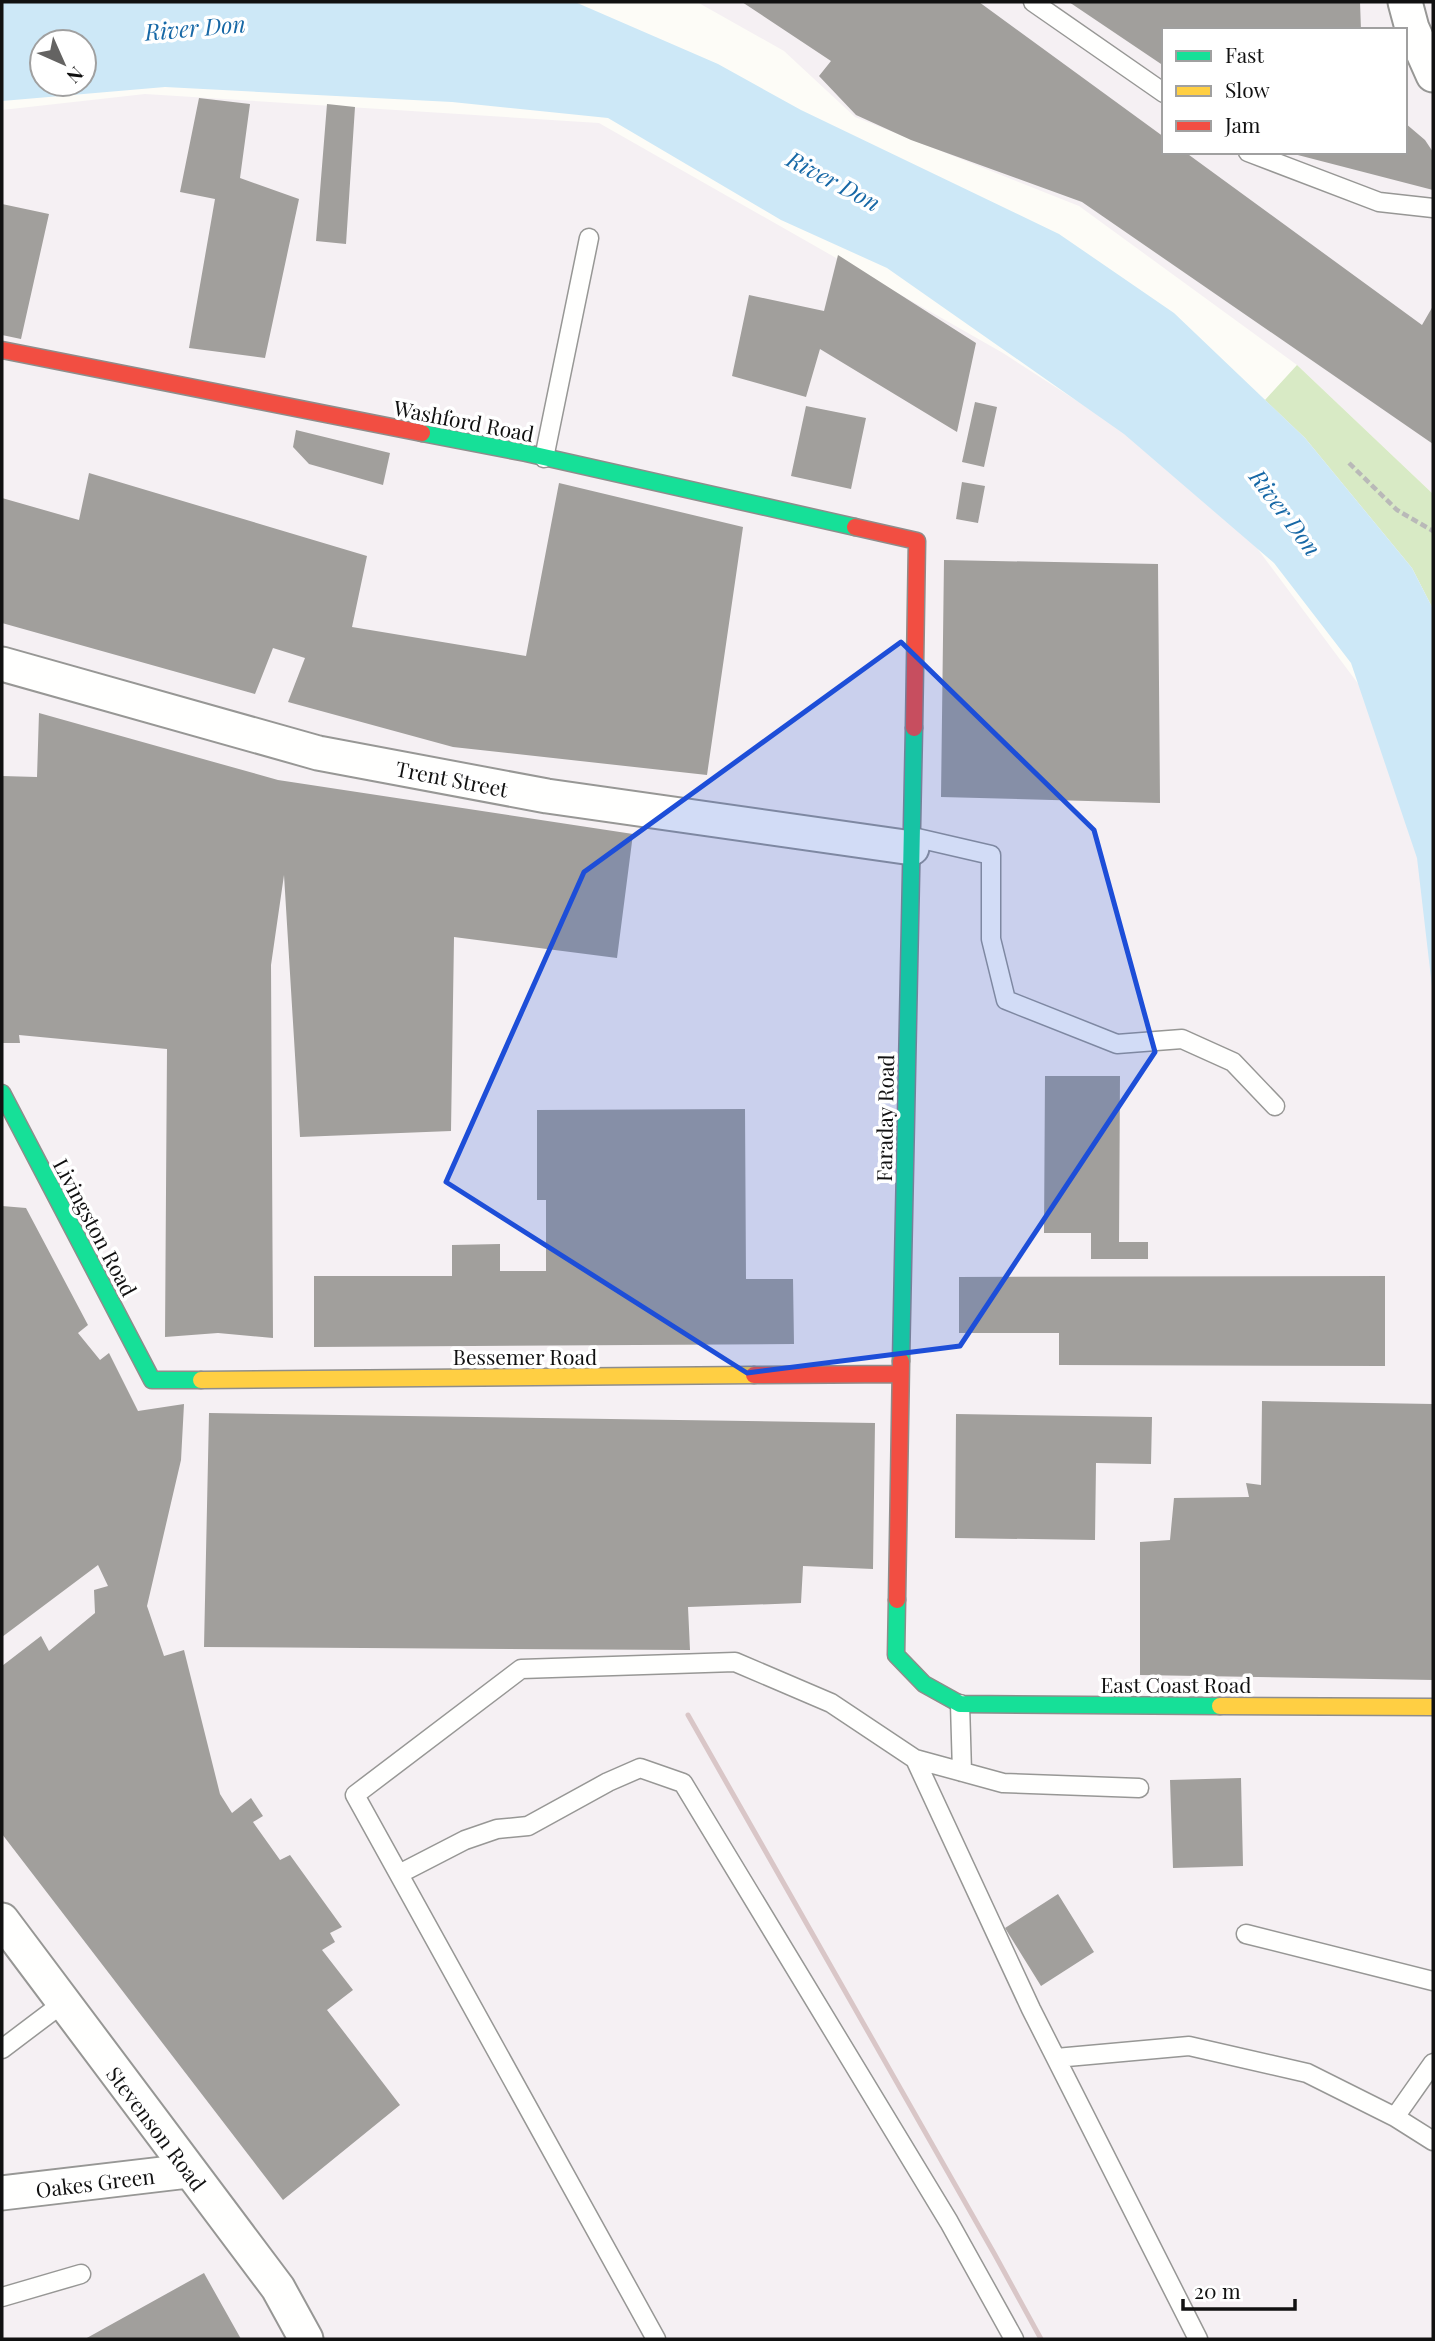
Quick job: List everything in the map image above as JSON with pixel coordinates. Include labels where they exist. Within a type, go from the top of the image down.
[{"type":"street","points":[[1405,2],[1412,28],[1433,75]]},
{"type":"street","name":"Washford Road","points":[[2,350],[544,458],[917,541]]},
{"type":"street","name":"Faraday Road","points":[[917,541],[913,842],[899,1374],[896,1655],[924,1684]]},
{"type":"street","name":"Trent Street","points":[[2,664],[318,753],[547,796],[913,842]]},
{"type":"street","name":"Livingston Road","points":[[2,1093],[152,1380]]},
{"type":"street","name":"Bessemer Road","points":[[152,1380],[899,1374]]},
{"type":"street","name":"East Coast Road","points":[[924,1684],[960,1703],[1433,1707]]},
{"type":"street","name":"Stevenson Road","points":[[2,1920],[278,2288],[306,2339]]},
{"type":"street","name":"Oakes Green","points":[[2,2193],[188,2171]]},
{"type":"lane","points":[[1033,2],[1162,92]]},
{"type":"lane","points":[[1253,154],[1379,202],[1433,208]]},
{"type":"lane","points":[[544,458],[589,238]]},
{"type":"lane","points":[[913,842],[991,855],[991,939],[1006,1000],[1117,1044],[1182,1039],[1233,1062],[1275,1106]]},
{"type":"lane","points":[[656,2339],[355,1795],[521,1669],[735,1662],[831,1703],[915,1759],[1003,1783],[1139,1788]]},
{"type":"lane","points":[[960,1703],[962,1772]]},
{"type":"lane","points":[[915,1759],[1056,2058],[1198,2339]]},
{"type":"lane","points":[[399,1874],[465,1840],[497,1829],[528,1826],[608,1782],[640,1768],[683,1783],[949,2222],[1014,2339]]},
{"type":"lane","points":[[1246,1934],[1433,1981]]},
{"type":"lane","points":[[2,2049],[63,2003]]},
{"type":"lane","points":[[1056,2058],[1189,2046],[1307,2073],[1395,2117],[1433,2141]]},
{"type":"lane","points":[[1395,2117],[1433,2063]]},
{"type":"lane","points":[[2,2297],[80,2274]]},
{"type":"path","points":[[1349,463],[1397,510],[1433,531]]},
{"type":"highlighted area","points":[[901,642],[1094,830],[1155,1052],[960,1346],[747,1373],[446,1182],[584,872]]},
{"type":"shaded area","points":[[697,2],[1433,2],[1433,494],[1297,365],[1079,206],[855,117],[784,51]]},
{"type":"shaded area","points":[[145,94],[599,123],[1003,353],[1213,489],[1406,748],[1433,903],[1433,2339],[2,2339],[2,110]]},
{"type":"green space","points":[[1297,365],[1433,494],[1433,609],[1412,568],[1305,438],[1265,400]]},
{"type":"water","name":"River Don","points":[[2,2],[575,2],[718,64],[801,110],[1059,234],[1174,313],[1305,438],[1412,568],[1433,609],[1433,995],[1417,858],[1351,663],[1274,563],[1124,434],[887,268],[781,220],[608,118],[452,102],[165,87],[98,93],[98,28],[28,28],[28,98],[37,98],[2,101]]},
{"type":"building","points":[[742,2],[979,2],[1162,136],[1162,154],[1188,154],[1422,325],[1433,306],[1433,444],[1082,202],[911,140],[856,115],[819,76],[831,61]]},
{"type":"building","points":[[1069,2],[1360,2],[1361,28],[1162,28],[1162,65]]},
{"type":"building","points":[[199,98],[250,104],[240,178],[299,199],[265,358],[189,348],[215,199],[180,192]]},
{"type":"building","points":[[327,104],[355,107],[346,244],[316,241]]},
{"type":"building","points":[[1407,125],[1425,140],[1433,152],[1433,190],[1294,154],[1407,154]]},
{"type":"building","points":[[2,204],[49,214],[21,339],[2,335]]},
{"type":"building","points":[[838,255],[976,343],[957,432],[820,349],[806,397],[732,376],[749,295],[824,311]]},
{"type":"building","points":[[975,402],[997,407],[984,467],[962,462]]},
{"type":"building","points":[[806,406],[866,418],[851,489],[791,476]]},
{"type":"building","points":[[296,430],[390,453],[383,485],[309,464],[293,447]]},
{"type":"building","points":[[89,473],[367,556],[352,627],[526,656],[559,483],[743,527],[707,775],[453,747],[288,702],[305,658],[273,648],[255,694],[2,623],[2,498],[79,520]]},
{"type":"building","points":[[962,482],[985,486],[978,523],[956,519]]},
{"type":"building","points":[[944,560],[1158,564],[1160,803],[941,797]]},
{"type":"building","points":[[39,713],[278,780],[633,834],[617,958],[454,937],[451,1131],[300,1137],[284,875],[271,965],[273,1338],[218,1333],[165,1337],[167,1049],[19,1035],[20,1043],[2,1043],[2,776],[37,777]]},
{"type":"building","points":[[1045,1076],[1120,1076],[1119,1242],[1148,1242],[1148,1259],[1091,1259],[1091,1233],[1044,1233]]},
{"type":"building","points":[[745,1109],[746,1279],[793,1279],[794,1344],[314,1347],[314,1276],[452,1276],[452,1245],[500,1244],[500,1271],[546,1271],[546,1200],[537,1200],[537,1110]]},
{"type":"building","points":[[2,1206],[26,1208],[88,1325],[78,1333],[100,1360],[109,1353],[138,1411],[184,1404],[181,1460],[147,1606],[164,1656],[184,1650],[220,1794],[232,1813],[251,1798],[263,1816],[253,1822],[280,1860],[290,1855],[342,1927],[330,1933],[335,1942],[322,1950],[353,1990],[327,2010],[400,2105],[283,2200],[2,1834],[2,1666],[41,1636],[49,1651],[95,1613],[94,1590],[108,1586],[98,1565],[2,1637]]},
{"type":"building","points":[[1385,1276],[1385,1366],[1059,1365],[1059,1333],[959,1333],[959,1277]]},
{"type":"building","points":[[1262,1401],[1433,1404],[1433,1680],[1140,1675],[1140,1542],[1170,1540],[1174,1498],[1249,1497],[1246,1483],[1261,1485]]},
{"type":"building","points":[[209,1413],[875,1423],[873,1569],[803,1566],[801,1603],[688,1607],[690,1650],[204,1647]]},
{"type":"building","points":[[956,1414],[1152,1417],[1151,1464],[1096,1463],[1095,1540],[955,1538]]},
{"type":"building","points":[[1241,1778],[1243,1866],[1173,1868],[1170,1780]]},
{"type":"building","points":[[1058,1894],[1094,1952],[1041,1986],[1005,1928]]},
{"type":"building","points":[[204,2273],[241,2339],[85,2339]]},
{"type":"railway","points":[[688,1715],[1041,2339]]},
{"type":"traffic: fast","points":[[422,433],[526,453],[855,527]]},
{"type":"traffic: fast","points":[[901,1361],[914,728]]},
{"type":"traffic: fast","points":[[2,1093],[152,1380],[201,1380]]},
{"type":"traffic: fast","points":[[897,1600],[896,1655],[924,1684],[960,1704],[1220,1706]]},
{"type":"traffic: slow","points":[[201,1380],[754,1375]]},
{"type":"traffic: slow","points":[[1220,1706],[1433,1707]]},
{"type":"traffic: jam","points":[[2,350],[422,433]]},
{"type":"traffic: jam","points":[[855,527],[917,541],[914,728]]},
{"type":"traffic: jam","points":[[897,1600],[901,1361]]},
{"type":"traffic: jam","points":[[754,1375],[899,1374]]}]
